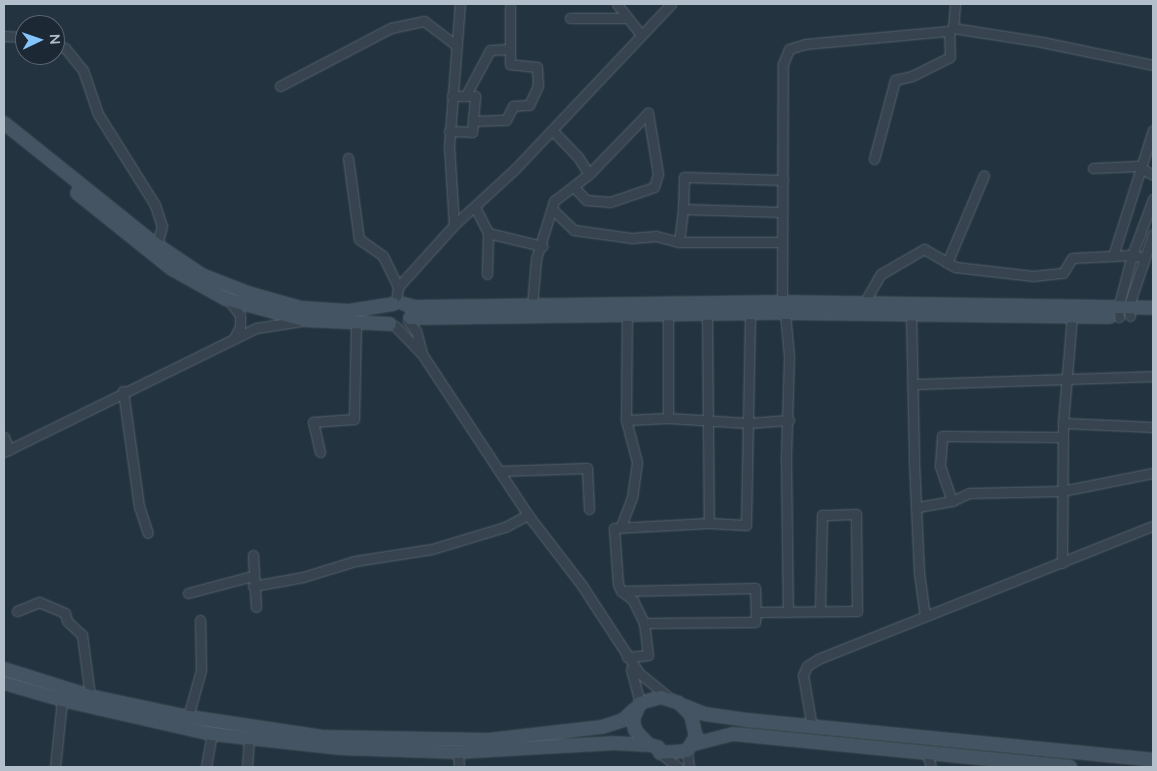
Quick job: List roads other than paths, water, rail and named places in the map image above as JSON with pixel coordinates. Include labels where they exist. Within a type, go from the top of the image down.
[{"type":"main road","points":[[4,123],[157,245],[202,275],[224,285],[301,308],[349,311],[398,303],[415,307],[784,307],[911,313],[1072,316],[1153,308]]},
{"type":"main road","points":[[4,133],[148,252],[226,298],[304,320],[393,325],[409,320],[627,314],[750,314],[784,307],[864,303],[1124,312],[1153,316]]},
{"type":"main road","points":[[398,303],[410,311],[409,320]]},
{"type":"main road","points":[[393,325],[386,313],[398,303]]},
{"type":"main road","points":[[4,669],[90,696],[188,717],[324,737],[446,742],[578,731],[623,720],[637,706],[670,698],[685,706],[719,717],[1153,760]]},
{"type":"main road","points":[[4,683],[62,700],[212,734],[340,748],[458,752],[612,743],[649,745],[658,747],[660,753],[690,747],[733,734],[927,752],[1015,764],[1070,767]]},
{"type":"main road","points":[[637,706],[635,730],[649,745]]},
{"type":"main road","points":[[685,706],[695,724],[690,747]]},
{"type":"street","points":[[454,225],[449,172],[449,131],[460,4]]},
{"type":"street","points":[[617,4],[626,18],[641,34]]},
{"type":"street","points":[[398,287],[454,225],[475,207],[552,130],[671,4]]},
{"type":"street","points":[[874,159],[895,80],[912,76],[950,56],[955,4]]},
{"type":"street","points":[[473,122],[506,120],[513,106],[529,105],[538,86],[537,67],[510,64],[510,7]]},
{"type":"street","points":[[570,18],[626,18]]},
{"type":"street","points":[[280,86],[391,28],[424,21],[457,46]]},
{"type":"street","points":[[788,612],[786,457],[789,420],[782,212],[784,180],[783,64],[789,49],[814,43],[951,30],[1042,42],[1153,65]]},
{"type":"street","points":[[65,48],[83,70],[98,114],[155,205],[162,226],[157,245]]},
{"type":"street","points":[[466,95],[490,50],[510,49]]},
{"type":"street","points":[[449,131],[472,132],[473,122],[475,96],[452,96]]},
{"type":"street","points":[[532,306],[536,260],[542,246],[554,200],[589,174],[648,112],[658,174],[654,188],[610,202],[586,200],[573,186]]},
{"type":"street","points":[[552,130],[578,157],[589,174]]},
{"type":"street","points":[[1113,256],[1153,130]]},
{"type":"street","points":[[348,158],[359,239],[383,256],[398,287],[398,303]]},
{"type":"street","points":[[1093,168],[1141,168],[1153,175]]},
{"type":"street","points":[[948,263],[984,175]]},
{"type":"street","points":[[679,242],[684,177],[784,180]]},
{"type":"street","points":[[1124,312],[1132,255],[1153,199]]},
{"type":"street","points":[[475,207],[488,233],[487,274]]},
{"type":"street","points":[[552,209],[574,230],[632,238],[656,236],[679,242],[782,242]]},
{"type":"street","points":[[683,209],[782,212]]},
{"type":"street","points":[[488,233],[542,246]]},
{"type":"street","points":[[1124,312],[1153,234]]},
{"type":"street","points":[[864,303],[881,274],[924,249],[955,267],[1033,276],[1063,274],[1072,258],[1132,255],[1145,258]]},
{"type":"street","points":[[226,298],[240,315],[240,327],[234,338]]},
{"type":"street","points":[[707,313],[709,523]]},
{"type":"street","points":[[911,313],[914,384],[914,462],[918,507],[919,573],[925,616]]},
{"type":"street","points":[[621,526],[632,498],[637,462],[626,420],[627,314]]},
{"type":"street","points":[[668,314],[668,418]]},
{"type":"street","points":[[628,657],[648,655],[644,623],[633,600],[621,591],[614,528],[621,526],[709,523],[746,525],[750,314]]},
{"type":"street","points":[[1062,563],[1063,423],[1072,316]]},
{"type":"street","points":[[4,437],[6,451],[38,438],[123,391],[234,338],[262,327],[304,320]]},
{"type":"street","points":[[409,320],[416,331],[422,354]]},
{"type":"street","points":[[320,452],[313,422],[354,420],[356,322]]},
{"type":"street","points":[[393,325],[422,354],[528,515],[581,584],[639,673],[670,698]]},
{"type":"street","points":[[914,384],[1068,376],[1153,376]]},
{"type":"street","points":[[123,391],[139,506],[148,533]]},
{"type":"street","points":[[626,420],[668,418],[748,423],[789,420]]},
{"type":"street","points":[[1063,423],[1153,427]]},
{"type":"street","points":[[952,501],[940,466],[942,436],[1063,437]]},
{"type":"street","points":[[499,471],[587,468],[589,508]]},
{"type":"street","points":[[918,507],[952,501],[970,493],[1062,491],[1153,473]]},
{"type":"street","points":[[756,612],[857,610],[856,514],[822,515],[820,610]]},
{"type":"street","points":[[253,586],[303,577],[355,561],[432,549],[505,527],[528,515]]},
{"type":"street","points":[[812,726],[803,676],[807,666],[925,616],[1153,526]]},
{"type":"street","points":[[253,555],[252,576],[256,607]]},
{"type":"street","points":[[188,593],[252,576]]},
{"type":"street","points":[[621,591],[755,588],[755,622],[644,623]]},
{"type":"street","points":[[17,611],[39,602],[65,614],[67,621],[82,634],[90,696]]},
{"type":"street","points":[[188,717],[201,670],[200,620]]},
{"type":"street","points":[[628,657],[636,680],[637,706]]},
{"type":"street","points":[[55,767],[62,700]]},
{"type":"street","points":[[206,767],[212,734]]},
{"type":"street","points":[[247,767],[249,738]]},
{"type":"street","points":[[689,767],[690,747]]},
{"type":"street","points":[[458,752],[459,767]]},
{"type":"street","points":[[927,752],[931,767]]},
{"type":"street","points":[[660,753],[678,767]]}]
